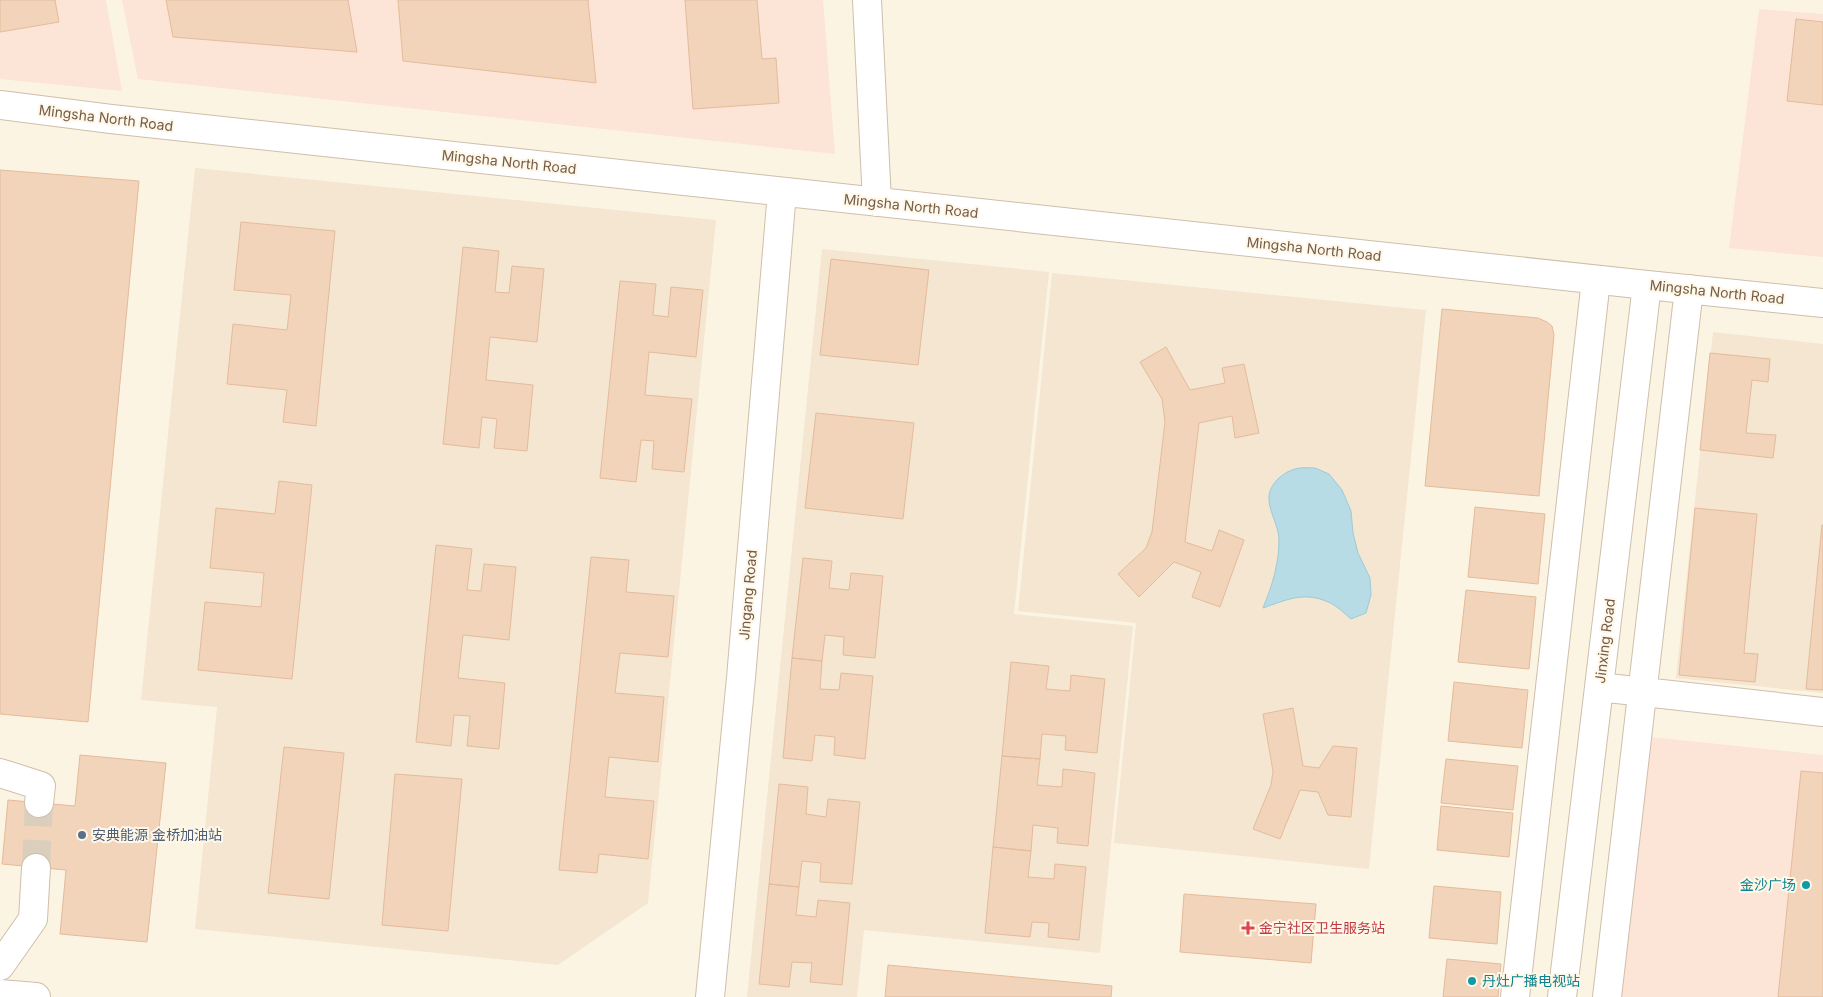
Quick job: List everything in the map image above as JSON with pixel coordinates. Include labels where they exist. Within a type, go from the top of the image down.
[{"type":"street","points":[[867,0],[877,202]]},
{"type":"street","name":"Mingsha North Road","points":[[0,105],[111,120],[1823,303]]},
{"type":"street","name":"Jingang Road","points":[[710,997],[741,678],[782,192]]},
{"type":"street","points":[[1515,997],[1596,280]]},
{"type":"street","name":"Jinxing Road","points":[[1562,997],[1647,285]]},
{"type":"street","points":[[1607,997],[1689,289]]},
{"type":"street","points":[[1599,687],[1823,712]]},
{"type":"street","points":[[0,773],[41,786],[40,803]]},
{"type":"street","points":[[0,966],[33,919],[36,868]]},
{"type":"street","points":[[0,994],[36,997]]},
{"type":"shaded area","points":[[0,0],[106,0],[122,91],[0,79]]},
{"type":"shaded area","points":[[122,0],[823,0],[835,154],[138,79]]},
{"type":"shaded area","points":[[1759,9],[1823,14],[1823,257],[1729,248]]},
{"type":"shaded area","points":[[195,168],[716,220],[648,903],[558,965],[195,929],[217,707],[141,700]]},
{"type":"shaded area","points":[[822,249],[1049,272],[1014,614],[1133,626],[1100,953],[864,930],[857,997],[747,997]]},
{"type":"shaded area","points":[[1052,273],[1426,310],[1369,869],[1114,843],[1136,623],[1018,611]]},
{"type":"shaded area","points":[[1713,332],[1823,344],[1823,693],[1676,678]]},
{"type":"shaded area","name":"金沙广场","points":[[1641,736],[1823,755],[1823,997],[1613,997]]},
{"type":"water","points":[[1300,468],[1315,468],[1329,474],[1342,490],[1351,511],[1353,533],[1358,553],[1370,578],[1371,595],[1366,613],[1351,619],[1331,603],[1311,597],[1295,598],[1263,608],[1274,575],[1279,549],[1279,535],[1269,504],[1269,494],[1281,476]]},
{"type":"building","points":[[0,0],[55,0],[59,22],[0,32]]},
{"type":"building","points":[[166,0],[348,0],[357,52],[173,37]]},
{"type":"building","points":[[398,0],[588,0],[596,83],[403,61]]},
{"type":"building","points":[[685,0],[757,0],[762,59],[776,58],[779,103],[693,109]]},
{"type":"building","points":[[1796,19],[1823,22],[1823,105],[1787,101]]},
{"type":"building","points":[[0,170],[139,181],[88,722],[0,714]]},
{"type":"building","points":[[241,222],[335,231],[316,426],[283,422],[287,390],[227,384],[233,324],[287,330],[291,295],[234,290]]},
{"type":"building","points":[[463,247],[499,251],[495,292],[509,293],[512,266],[544,269],[537,342],[490,337],[486,380],[533,385],[527,451],[494,448],[497,419],[482,417],[479,448],[443,444]]},
{"type":"building","points":[[831,259],[929,270],[918,365],[820,355]]},
{"type":"building","points":[[620,281],[656,284],[653,315],[668,317],[671,287],[703,290],[696,357],[649,352],[645,395],[692,399],[684,472],[652,469],[654,441],[641,440],[636,482],[600,478]]},
{"type":"building","points":[[1442,309],[1538,318],[1552,326],[1554,335],[1539,496],[1425,486]]},
{"type":"building","points":[[1166,347],[1190,390],[1225,383],[1222,368],[1244,364],[1259,433],[1235,438],[1232,416],[1199,423],[1185,542],[1212,551],[1219,530],[1244,540],[1220,607],[1192,597],[1201,572],[1174,562],[1139,597],[1118,574],[1146,548],[1152,532],[1165,422],[1162,399],[1140,362]]},
{"type":"building","points":[[1710,353],[1770,359],[1768,382],[1752,380],[1746,433],[1776,435],[1773,458],[1700,450]]},
{"type":"building","points":[[816,413],[914,423],[903,519],[805,508]]},
{"type":"building","points":[[279,481],[312,485],[292,679],[198,670],[205,602],[261,607],[264,573],[210,568],[216,508],[275,514]]},
{"type":"building","points":[[1475,507],[1545,514],[1538,584],[1468,577]]},
{"type":"building","points":[[1695,508],[1757,514],[1744,653],[1758,654],[1755,682],[1679,675]]},
{"type":"building","points":[[1823,525],[1823,690],[1806,689]]},
{"type":"building","points":[[436,545],[472,549],[467,590],[481,591],[484,564],[516,567],[509,640],[463,635],[458,678],[505,683],[499,749],[467,746],[470,716],[454,715],[451,746],[416,742]]},
{"type":"building","points":[[591,557],[629,560],[626,592],[674,596],[668,657],[620,653],[615,693],[664,697],[658,762],[609,757],[605,797],[654,801],[648,859],[599,854],[597,873],[559,870]]},
{"type":"building","points":[[803,558],[832,561],[829,588],[849,590],[851,573],[883,576],[875,658],[843,655],[844,637],[825,635],[822,661],[792,658]]},
{"type":"building","points":[[1466,590],[1536,597],[1529,669],[1458,662]]},
{"type":"building","points":[[792,658],[822,661],[820,689],[839,690],[841,673],[873,676],[865,759],[834,755],[835,737],[815,735],[812,761],[783,758]]},
{"type":"building","points":[[1011,662],[1049,666],[1046,689],[1070,691],[1071,675],[1105,679],[1097,753],[1065,750],[1066,736],[1042,734],[1040,759],[1002,756]]},
{"type":"building","points":[[1454,682],[1528,690],[1522,748],[1448,741]]},
{"type":"building","points":[[1293,708],[1303,766],[1319,768],[1333,746],[1357,748],[1351,817],[1328,815],[1318,792],[1300,790],[1280,839],[1253,829],[1271,785],[1273,771],[1263,714]]},
{"type":"building","points":[[284,747],[344,753],[329,899],[268,893]]},
{"type":"building","name":"安典能源 金桥加油站","points":[[80,755],[166,763],[147,942],[60,934],[66,870],[2,864],[8,800],[75,806]]},
{"type":"building","points":[[1002,756],[1040,759],[1037,785],[1062,787],[1063,769],[1095,773],[1088,846],[1057,843],[1058,828],[1033,825],[1031,851],[993,847]]},
{"type":"building","points":[[1446,759],[1518,766],[1513,810],[1441,803]]},
{"type":"building","name":"金沙广场","points":[[1801,771],[1823,773],[1823,997],[1778,997]]},
{"type":"building","points":[[395,774],[462,779],[448,931],[382,925]]},
{"type":"building","points":[[779,784],[808,787],[806,814],[826,817],[828,799],[860,802],[852,884],[820,882],[821,863],[802,861],[799,887],[769,884]]},
{"type":"building","points":[[1441,806],[1513,813],[1509,857],[1437,850]]},
{"type":"building","points":[[993,847],[1031,851],[1028,877],[1054,879],[1055,864],[1086,867],[1079,940],[1048,937],[1049,923],[1032,922],[1030,937],[985,933]]},
{"type":"building","points":[[769,884],[799,887],[796,915],[816,917],[818,900],[850,903],[842,985],[810,982],[812,963],[792,962],[789,987],[759,984]]},
{"type":"building","points":[[1434,886],[1501,892],[1497,944],[1429,938]]},
{"type":"building","name":"金宁社区卫生服务站","points":[[1184,894],[1316,904],[1311,963],[1180,952]]},
{"type":"building","name":"丹灶广播电视站","points":[[1447,959],[1501,964],[1498,997],[1443,997]]},
{"type":"building","points":[[888,965],[1112,986],[1111,997],[885,997]]},
{"type":"tunnel","points":[[36,868],[39,803]]},
{"type":"place","name":"安典能源 金桥加油站","points":[[82,835]]},
{"type":"place","name":"金沙广场","points":[[1806,885]]},
{"type":"place","name":"金宁社区卫生服务站","points":[[1248,928]]},
{"type":"place","name":"丹灶广播电视站","points":[[1472,981]]}]
